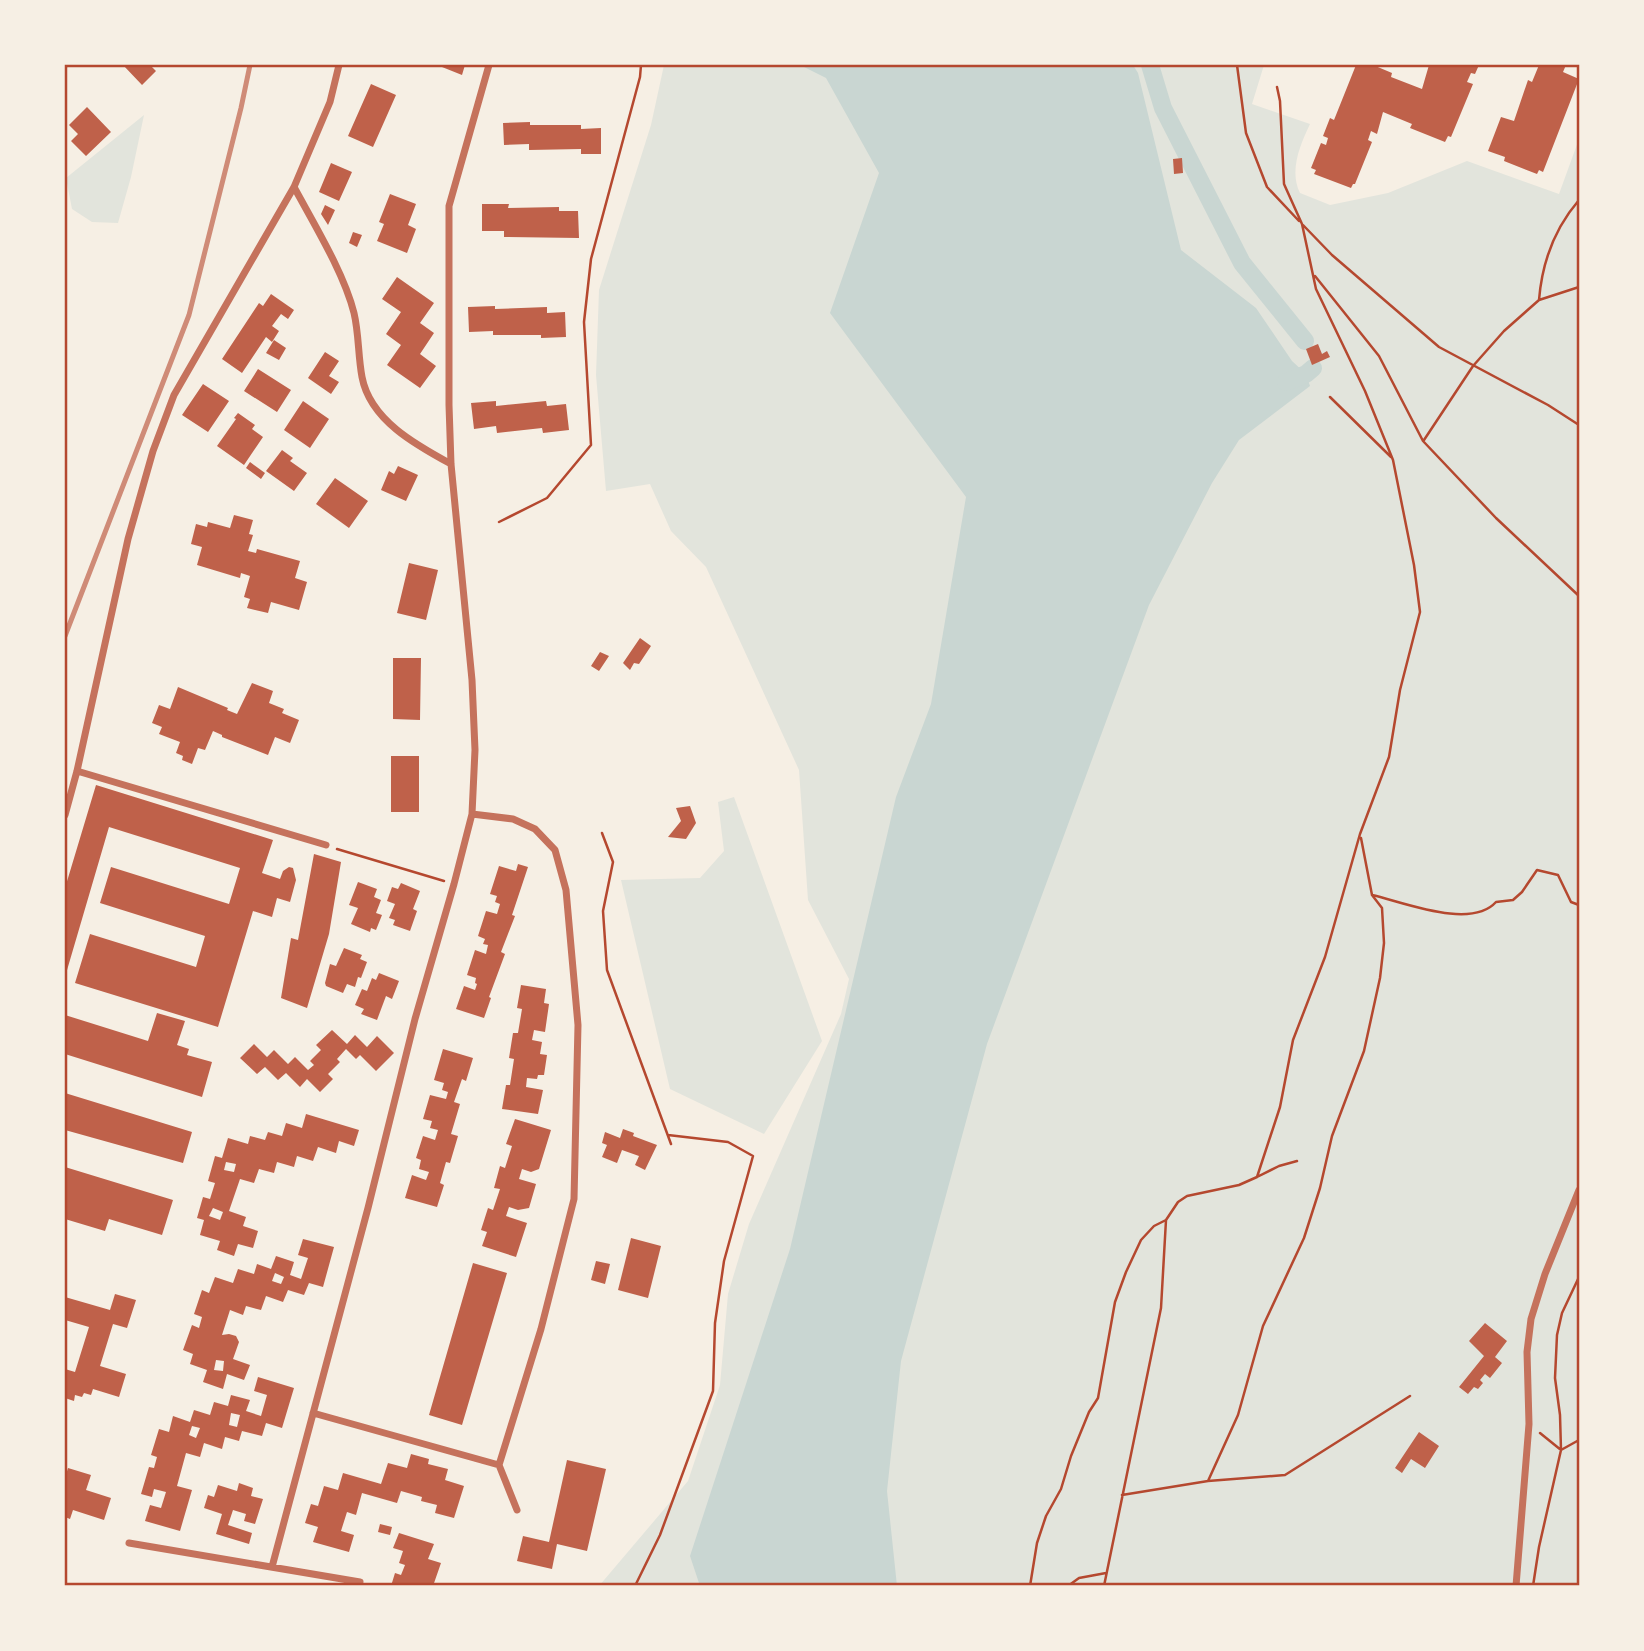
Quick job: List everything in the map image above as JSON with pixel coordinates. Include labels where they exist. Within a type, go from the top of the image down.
[{"type":"street","points":[[65,815],[128,539],[173,395],[293,187],[330,102],[339,65]]},
{"type":"street","points":[[272,1567],[368,1208],[415,1019],[472,814],[475,750],[471,680],[451,464],[447,340],[449,206],[489,65]]},
{"type":"street","points":[[293,187],[336,266],[354,313],[365,392],[375,408],[417,446],[451,464]]},
{"type":"street","points":[[77,771],[326,845]]},
{"type":"street","points":[[472,814],[513,819],[535,829],[555,850],[566,890],[578,1025],[574,1199],[541,1329],[499,1465],[517,1510]]},
{"type":"street","points":[[1516,1586],[1529,1424],[1527,1352],[1531,1319],[1545,1274],[1579,1190]]},
{"type":"street","points":[[313,1413],[499,1465]]},
{"type":"street","points":[[130,1543],[360,1582]]},
{"type":"path","points":[[499,522],[547,498],[591,444],[584,322],[591,259],[641,65]]},
{"type":"path","points":[[1237,65],[1247,133],[1267,187],[1302,224],[1332,255],[1439,347],[1548,405],[1579,425]]},
{"type":"path","points":[[1257,1177],[1280,1107],[1293,1040],[1325,957],[1360,834],[1389,757],[1400,690],[1420,612],[1415,565],[1394,460],[1365,391],[1316,289],[1302,224],[1283,184],[1280,101],[1277,87]]},
{"type":"path","points":[[1539,300],[1549,249],[1567,214],[1579,200]]},
{"type":"path","points":[[1313,273],[1379,356],[1423,441],[1496,518],[1579,596]]},
{"type":"path","points":[[1423,441],[1473,366],[1504,331],[1539,300],[1579,287]]},
{"type":"path","points":[[1330,397],[1394,460]]},
{"type":"path","points":[[602,832],[613,862],[603,911],[607,970],[671,1144]]},
{"type":"path","points":[[1208,1481],[1238,1415],[1263,1326],[1304,1238],[1320,1188],[1332,1136],[1364,1051],[1380,978],[1384,943],[1382,908],[1372,895],[1360,834]]},
{"type":"path","points":[[326,845],[454,884]]},
{"type":"path","points":[[1372,895],[1449,915],[1465,915],[1491,908],[1496,902],[1513,900],[1522,892],[1536,870],[1558,875],[1570,902],[1579,905]]},
{"type":"path","points":[[635,1586],[660,1535],[713,1391],[715,1324],[724,1261],[753,1156],[728,1142],[668,1135]]},
{"type":"path","points":[[1030,1586],[1037,1542],[1046,1516],[1062,1489],[1071,1456],[1089,1412],[1098,1398],[1115,1302],[1125,1272],[1141,1240],[1154,1226],[1166,1220],[1178,1202],[1187,1196],[1239,1185],[1279,1166],[1297,1161]]},
{"type":"path","points":[[1104,1586],[1161,1308],[1166,1220]]},
{"type":"path","points":[[1533,1586],[1561,1450],[1555,1353],[1562,1314],[1579,1277]]},
{"type":"path","points":[[1122,1496],[1208,1481],[1285,1475],[1410,1396]]},
{"type":"path","points":[[1529,1424],[1561,1450]]},
{"type":"path","points":[[1561,1450],[1579,1440]]},
{"type":"path","points":[[1068,1586],[1079,1578],[1106,1573]]},
{"type":"shaded area","points":[[664,65],[1264,65],[1252,104],[1310,124],[1297,158],[1297,185],[1300,193],[1330,205],[1388,193],[1467,161],[1559,194],[1579,139],[1579,1586],[599,1586],[688,1481],[720,1385],[728,1294],[749,1224],[841,1014],[849,979],[808,900],[799,770],[706,567],[671,531],[650,484],[606,491],[596,375],[599,290],[651,125]]},
{"type":"shaded area","points":[[800,65],[1133,65],[1138,73],[1181,250],[1256,308],[1292,361],[1306,374],[1310,386],[1239,440],[1212,483],[1149,605],[987,1044],[901,1361],[887,1491],[897,1586],[700,1586],[690,1556],[790,1249],[896,797],[931,704],[966,497],[830,313],[879,173],[826,78]]},
{"type":"shaded area","points":[[144,115],[118,223],[92,222],[72,209],[66,178]]},
{"type":"shaded area","points":[[734,797],[822,1041],[764,1134],[670,1089],[621,880],[700,878],[724,851],[718,802]]},
{"type":"building","points":[[123,65],[150,65],[156,71],[142,85]]},
{"type":"building","points":[[437,65],[465,65],[462,75]]},
{"type":"building","points":[[1356,65],[1373,65],[1392,73],[1391,77],[1422,89],[1429,65],[1479,65],[1467,82],[1473,84],[1451,137],[1448,136],[1445,142],[1410,128],[1412,124],[1383,112],[1377,134],[1371,131],[1368,140],[1372,142],[1351,188],[1314,174],[1316,170],[1311,168],[1321,143],[1326,145],[1328,138],[1323,136],[1330,118],[1334,120]]},
{"type":"building","points":[[1539,65],[1566,65],[1563,72],[1579,79],[1543,172],[1539,170],[1537,174],[1504,161],[1505,157],[1488,151],[1501,117],[1514,121],[1528,80],[1532,82]]},
{"type":"building","points":[[371,84],[396,95],[373,147],[348,136]]},
{"type":"building","points":[[87,107],[111,132],[86,156],[71,141],[78,134],[69,125]]},
{"type":"building","points":[[530,122],[530,125],[581,125],[581,129],[601,128],[601,154],[581,154],[581,149],[529,150],[529,144],[504,145],[503,123]]},
{"type":"building","points":[[1182,158],[1183,173],[1174,174],[1173,159]]},
{"type":"building","points":[[331,163],[352,172],[339,201],[319,192]]},
{"type":"building","points":[[390,194],[416,204],[408,225],[416,229],[407,253],[377,241],[384,224],[379,222]]},
{"type":"building","points":[[482,204],[509,204],[508,208],[559,207],[559,211],[578,211],[579,238],[504,237],[504,231],[482,231]]},
{"type":"building","points":[[325,205],[335,210],[328,225],[321,214]]},
{"type":"building","points":[[353,232],[362,235],[357,247],[349,243]]},
{"type":"building","points":[[397,277],[434,303],[420,323],[434,333],[420,354],[436,366],[420,388],[387,365],[401,345],[386,334],[401,312],[382,299]]},
{"type":"building","points":[[271,294],[294,310],[288,319],[281,314],[272,326],[279,331],[272,342],[266,337],[242,373],[222,359],[259,303],[263,306]]},
{"type":"building","points":[[495,306],[495,309],[547,307],[547,313],[565,312],[566,337],[541,338],[541,335],[493,335],[493,331],[469,332],[468,307]]},
{"type":"building","points":[[274,340],[286,348],[279,360],[266,353]]},
{"type":"building","points":[[1318,344],[1322,354],[1327,351],[1330,357],[1312,365],[1306,349]]},
{"type":"building","points":[[325,352],[339,361],[329,376],[339,382],[331,394],[308,378]]},
{"type":"building","points":[[258,369],[291,390],[277,412],[244,391]]},
{"type":"building","points":[[203,384],[229,401],[208,432],[182,415]]},
{"type":"building","points":[[303,401],[329,419],[310,448],[284,430]]},
{"type":"building","points":[[496,401],[496,406],[546,401],[547,406],[566,404],[569,430],[543,433],[542,428],[497,433],[496,426],[474,429],[471,403]]},
{"type":"building","points":[[238,413],[255,425],[252,429],[263,437],[244,465],[217,446]]},
{"type":"building","points":[[282,450],[293,458],[290,461],[307,473],[294,491],[266,471]]},
{"type":"building","points":[[250,462],[265,473],[261,479],[246,468]]},
{"type":"building","points":[[398,466],[418,475],[406,501],[381,490],[389,471],[394,474]]},
{"type":"building","points":[[335,478],[368,501],[349,528],[316,504]]},
{"type":"building","points":[[234,515],[253,520],[249,534],[253,535],[248,551],[256,553],[257,549],[300,561],[295,578],[307,582],[299,610],[271,602],[268,613],[247,608],[250,599],[244,597],[250,576],[241,573],[240,578],[197,565],[202,547],[191,544],[196,524],[207,527],[208,522],[230,528]]},
{"type":"building","points":[[409,563],[438,570],[426,620],[397,613]]},
{"type":"building","points":[[640,638],[651,646],[639,664],[634,663],[630,670],[623,663]]},
{"type":"building","points":[[600,652],[609,656],[599,671],[591,666]]},
{"type":"building","points":[[393,658],[421,658],[420,720],[393,719]]},
{"type":"building","points":[[252,683],[273,691],[269,703],[284,709],[282,713],[299,720],[290,743],[275,737],[268,755],[213,731],[205,750],[198,748],[192,764],[182,760],[183,756],[176,753],[180,742],[159,734],[162,727],[152,723],[159,705],[170,709],[178,687],[237,714]]},
{"type":"building","points":[[391,756],[419,756],[419,812],[391,812]]},
{"type":"building","points":[[96,785],[273,840],[262,873],[280,879],[283,871],[289,867],[293,868],[296,880],[290,902],[277,898],[272,917],[253,911],[218,1027],[75,983],[90,934],[196,967],[205,936],[100,903],[111,867],[229,904],[240,868],[109,827],[65,977],[65,888]]},
{"type":"building","points":[[690,806],[696,823],[686,839],[668,837],[681,821],[676,808]]},
{"type":"building","points":[[314,854],[341,862],[329,934],[307,1008],[281,998],[291,938],[298,940]]},
{"type":"building","points":[[518,864],[528,867],[512,915],[515,916],[501,952],[505,954],[484,1018],[456,1009],[464,986],[475,990],[477,984],[476,978],[467,975],[475,950],[486,954],[488,945],[483,944],[485,939],[478,936],[486,911],[497,914],[500,904],[495,902],[497,896],[490,894],[499,866],[516,871]]},
{"type":"building","points":[[358,882],[377,889],[374,897],[381,900],[376,913],[382,915],[376,930],[371,928],[370,932],[351,924],[358,908],[349,905]]},
{"type":"building","points":[[401,883],[420,891],[413,909],[417,911],[410,931],[393,925],[395,920],[389,918],[395,904],[387,901],[392,887],[398,889]]},
{"type":"building","points":[[344,948],[362,955],[360,959],[367,962],[355,987],[347,984],[343,993],[326,986],[325,983],[330,964],[336,966]]},
{"type":"building","points":[[379,973],[399,981],[392,999],[386,996],[377,1020],[361,1014],[364,1009],[355,1005],[362,989],[367,991],[372,978],[376,980]]},
{"type":"building","points":[[521,985],[546,989],[544,1003],[549,1004],[545,1032],[534,1030],[532,1040],[542,1042],[540,1054],[547,1055],[544,1075],[538,1075],[537,1079],[527,1078],[526,1087],[543,1090],[538,1114],[502,1109],[506,1085],[510,1085],[514,1059],[509,1058],[513,1033],[518,1033],[522,1009],[517,1008]]},
{"type":"building","points":[[157,1013],[185,1021],[177,1045],[189,1049],[187,1055],[212,1062],[202,1097],[65,1054],[65,1015],[148,1041]]},
{"type":"building","points":[[332,1030],[347,1044],[355,1035],[367,1047],[377,1036],[394,1053],[376,1071],[360,1055],[356,1059],[346,1049],[337,1059],[340,1062],[328,1074],[333,1079],[320,1092],[307,1079],[300,1087],[286,1073],[278,1080],[265,1067],[257,1074],[240,1058],[254,1044],[267,1057],[274,1050],[288,1064],[295,1057],[308,1070],[314,1065],[310,1061],[321,1050],[316,1045]]},
{"type":"building","points":[[443,1049],[473,1058],[466,1081],[462,1079],[454,1102],[460,1104],[451,1134],[458,1136],[450,1163],[446,1162],[440,1183],[444,1185],[437,1207],[405,1198],[412,1175],[426,1180],[429,1172],[419,1169],[421,1160],[416,1158],[423,1136],[435,1140],[438,1130],[430,1128],[432,1121],[423,1119],[430,1095],[446,1099],[448,1092],[442,1090],[444,1083],[434,1080]]},
{"type":"building","points":[[65,1093],[192,1132],[183,1163],[65,1130]]},
{"type":"building","points":[[306,1114],[359,1130],[354,1146],[339,1141],[336,1153],[318,1147],[313,1161],[297,1156],[294,1167],[277,1162],[274,1173],[259,1169],[254,1183],[240,1179],[229,1211],[246,1217],[243,1226],[258,1231],[253,1248],[238,1244],[234,1256],[217,1250],[220,1241],[200,1235],[204,1220],[197,1218],[203,1197],[210,1199],[215,1183],[208,1181],[215,1156],[222,1158],[228,1138],[248,1144],[250,1136],[265,1140],[268,1132],[282,1136],[286,1123],[302,1128]],"holes":[[[226,1162],[236,1164],[234,1172],[224,1170]],[[213,1208],[223,1212],[220,1220],[209,1216]]]},
{"type":"building","points":[[515,1119],[551,1130],[539,1169],[531,1172],[522,1169],[519,1179],[536,1184],[529,1208],[518,1210],[509,1207],[506,1216],[527,1223],[516,1257],[482,1246],[487,1232],[481,1230],[488,1208],[493,1210],[500,1189],[494,1188],[500,1166],[505,1168],[512,1146],[506,1144]]},
{"type":"building","points":[[623,1129],[657,1145],[645,1170],[635,1165],[639,1156],[622,1150],[617,1163],[602,1157],[607,1145],[602,1143],[605,1132],[620,1138]]},
{"type":"building","points":[[65,1167],[173,1200],[162,1235],[109,1219],[105,1231],[65,1219]]},
{"type":"building","points":[[631,1238],[661,1246],[648,1298],[618,1290]]},
{"type":"building","points":[[303,1239],[334,1247],[323,1287],[309,1283],[304,1295],[288,1290],[283,1302],[266,1296],[261,1310],[246,1306],[243,1315],[230,1310],[222,1335],[236,1336],[239,1342],[233,1359],[250,1365],[244,1380],[227,1374],[223,1389],[203,1382],[207,1370],[190,1364],[193,1354],[183,1350],[192,1325],[199,1328],[202,1317],[194,1314],[202,1290],[209,1293],[215,1277],[233,1283],[238,1269],[254,1274],[257,1264],[271,1269],[276,1256],[294,1262],[290,1275],[301,1279],[308,1258],[298,1255]],"holes":[[[275,1273],[284,1277],[281,1284],[272,1281]],[[216,1360],[224,1361],[223,1371],[214,1370]]]},
{"type":"building","points":[[596,1261],[610,1264],[605,1284],[591,1280]]},
{"type":"building","points":[[473,1263],[507,1273],[462,1425],[429,1415]]},
{"type":"building","points":[[115,1294],[136,1300],[127,1328],[113,1324],[100,1366],[126,1374],[119,1397],[93,1389],[91,1395],[75,1395],[74,1401],[65,1398],[65,1369],[75,1372],[89,1327],[65,1320],[65,1297],[110,1310]]},
{"type":"building","points":[[1485,1323],[1507,1341],[1495,1357],[1502,1363],[1490,1378],[1485,1374],[1478,1389],[1474,1387],[1468,1394],[1459,1387],[1484,1356],[1469,1341]]},
{"type":"building","points":[[258,1377],[294,1388],[282,1428],[266,1423],[262,1436],[242,1431],[239,1441],[225,1437],[222,1449],[204,1443],[200,1457],[186,1453],[177,1486],[192,1490],[180,1531],[145,1521],[150,1505],[161,1508],[166,1492],[154,1489],[152,1497],[141,1494],[149,1467],[154,1468],[157,1457],[151,1455],[159,1429],[169,1432],[173,1416],[190,1422],[194,1410],[210,1415],[214,1402],[228,1406],[231,1395],[250,1400],[246,1411],[261,1416],[267,1395],[254,1391]],"holes":[[[231,1413],[240,1415],[237,1427],[229,1425]],[[192,1426],[200,1428],[196,1438],[189,1435]]]},
{"type":"building","points":[[1419,1432],[1439,1446],[1425,1468],[1411,1459],[1402,1473],[1395,1468]]},
{"type":"building","points":[[411,1454],[429,1459],[428,1464],[448,1469],[445,1480],[464,1486],[454,1518],[435,1513],[437,1505],[421,1501],[422,1497],[401,1491],[397,1503],[362,1493],[356,1515],[347,1512],[341,1531],[354,1535],[349,1552],[313,1542],[318,1527],[305,1523],[311,1504],[318,1506],[324,1486],[338,1490],[343,1473],[381,1484],[388,1463],[407,1468]]},
{"type":"building","points":[[567,1460],[606,1469],[587,1551],[557,1544],[552,1569],[517,1561],[523,1536],[549,1542]]},
{"type":"building","points":[[68,1468],[91,1475],[86,1490],[111,1498],[104,1520],[73,1510],[70,1519],[65,1517],[65,1478]]},
{"type":"building","points":[[239,1483],[253,1488],[251,1496],[263,1499],[255,1524],[244,1521],[246,1514],[233,1510],[228,1525],[252,1533],[249,1544],[216,1534],[222,1514],[204,1508],[208,1495],[214,1497],[218,1485],[237,1491]]},
{"type":"building","points":[[380,1524],[392,1527],[390,1535],[378,1532]]},
{"type":"building","points":[[399,1533],[434,1544],[428,1559],[441,1563],[433,1586],[391,1586],[395,1573],[401,1575],[405,1565],[399,1563],[403,1551],[393,1548]]},
{"type":"waterway","points":[[1150,65],[1163,108],[1242,263],[1305,341]]},
{"type":"waterway","points":[[1286,382],[1306,374],[1313,368]]},
{"type":"railway","points":[[65,636],[189,315],[250,65]]}]
